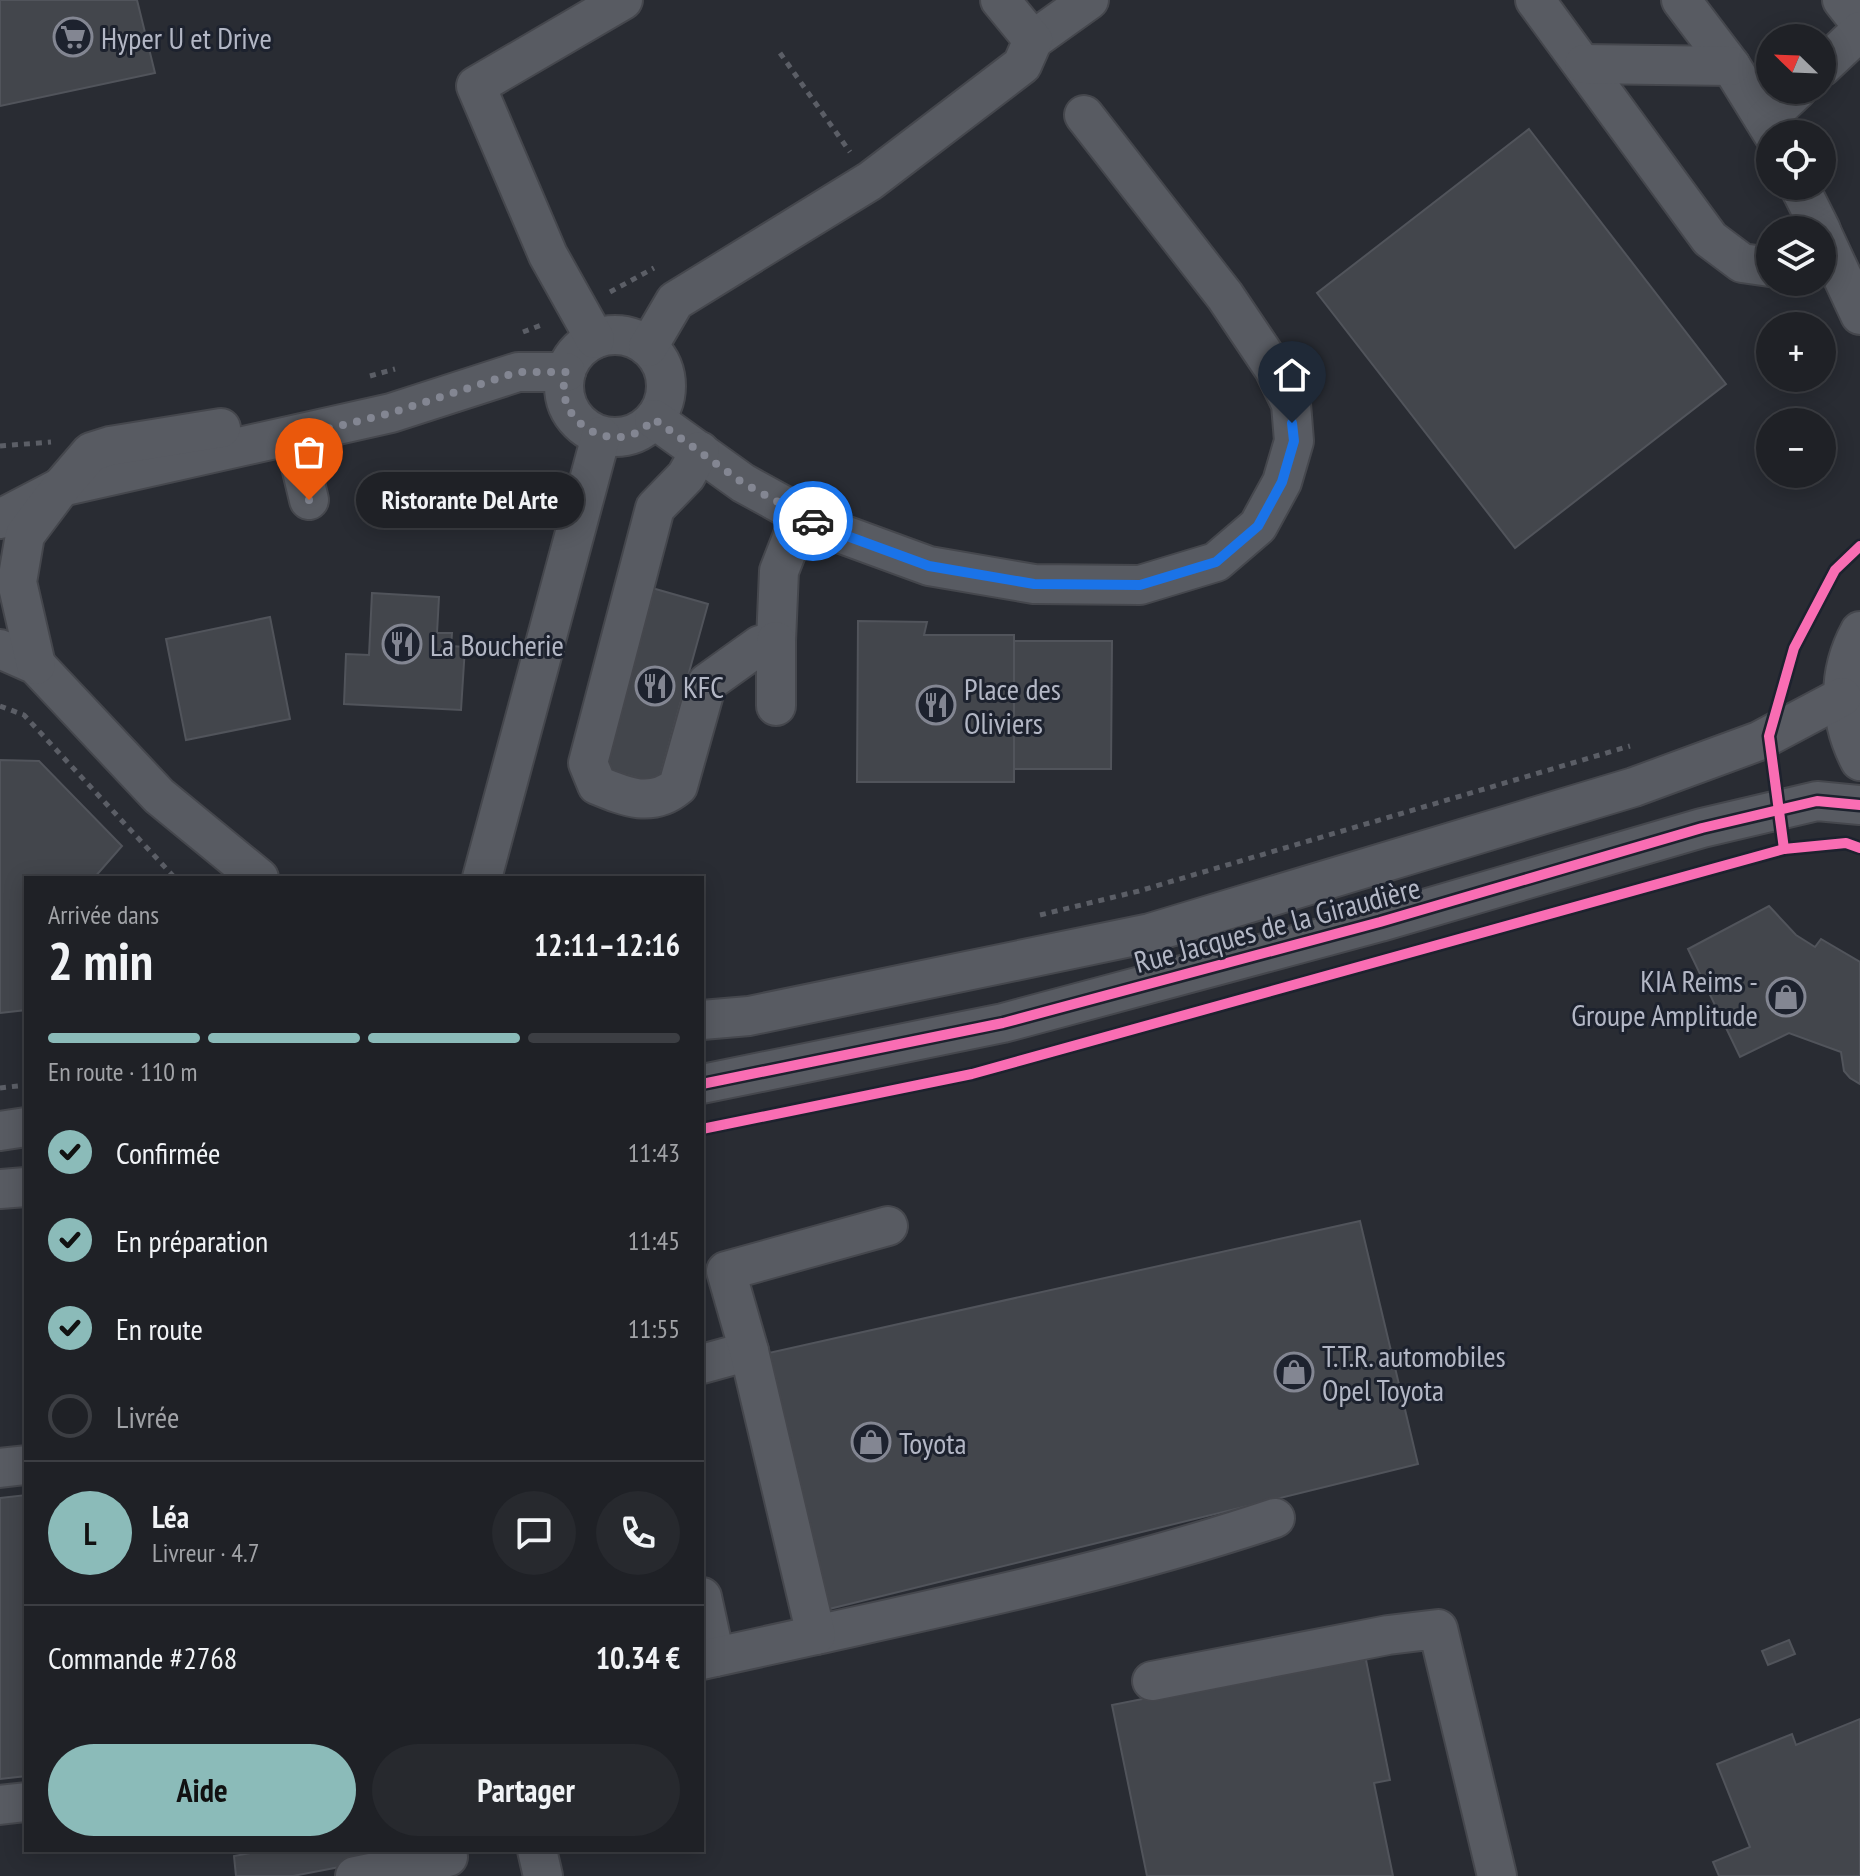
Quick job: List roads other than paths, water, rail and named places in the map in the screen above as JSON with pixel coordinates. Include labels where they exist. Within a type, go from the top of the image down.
[{"type":"street","points":[[595,339],[548,255],[476,86],[623,0]]},
{"type":"street","points":[[1000,0],[1033,40]]},
{"type":"street","points":[[648,347],[675,301],[870,181],[1022,65],[1033,40],[1089,0]]},
{"type":"street","points":[[1535,0],[1710,239],[1742,263],[1756,265]]},
{"type":"street","points":[[1681,0],[1731,66],[1765,120]]},
{"type":"street","points":[[1842,0],[1860,23]]},
{"type":"street","points":[[1836,54],[1860,31]]},
{"type":"street","points":[[1584,64],[1731,66]]},
{"type":"street","points":[[1774,120],[1786,104]]},
{"type":"street","points":[[654,419],[743,483],[801,515],[828,529],[929,566],[1034,584],[1140,585],[1216,562],[1258,526],[1282,482],[1294,441],[1291,404],[1274,369],[1225,296],[1084,115]]},
{"type":"street","points":[[1836,280],[1860,315]]},
{"type":"street","points":[[614,335],[632,338],[648,347],[660,363],[665,382],[664,401],[654,419],[640,431],[621,437],[601,436],[583,427],[570,411],[564,392],[566,372],[577,352],[595,339],[614,335]]},
{"type":"street","points":[[0,519],[61,487],[391,413],[518,372],[566,372]]},
{"type":"street","points":[[36,665],[17,582],[25,535],[91,452],[345,401],[391,413]]},
{"type":"street","points":[[483,876],[601,436]]},
{"type":"street","points":[[294,437],[309,500]]},
{"type":"street","points":[[700,451],[686,476],[655,508],[588,763],[597,785],[621,795],[651,800],[666,797],[678,786],[707,683],[760,645],[776,641]]},
{"type":"street","points":[[776,706],[779,571],[801,515]]},
{"type":"street","points":[[1860,631],[1849,651],[1842,697],[1849,740],[1860,761]]},
{"type":"street","points":[[0,649],[36,665],[159,796],[257,876]]},
{"type":"street","name":"Rue Jacques de la Giraudière","points":[[704,1020],[749,1016],[1150,933],[1634,787],[1759,741],[1842,697]]},
{"type":"street","points":[[159,796],[216,876]]},
{"type":"street","name":"Rue Jacques de la Giraudière","points":[[704,1084],[1003,1023],[1380,922],[1702,828],[1817,801],[1860,805]]},
{"type":"street","points":[[0,1131],[24,1127]]},
{"type":"street","points":[[0,1189],[24,1187]]},
{"type":"street","points":[[816,1635],[749,1351],[726,1271],[888,1226]]},
{"type":"street","points":[[704,1363],[749,1351]]},
{"type":"street","points":[[0,1468],[24,1465]]},
{"type":"street","points":[[704,1617],[708,1658],[1001,1594],[1225,1535],[1275,1518]]},
{"type":"street","points":[[1152,1681],[1388,1635],[1438,1629],[1497,1876]]},
{"type":"street","points":[[0,1805],[24,1802]]},
{"type":"street","points":[[537,1852],[543,1876]]},
{"type":"street","points":[[355,1876],[448,1857]]},
{"type":"place","name":"Hyper U et Drive","points":[[73,37]]},
{"type":"place","name":"Ristorante Del Arte","points":[[309,500]]},
{"type":"place","name":"La Boucherie","points":[[402,644]]},
{"type":"place","name":"KFC","points":[[655,686]]},
{"type":"place","name":"Place des Oliviers","points":[[936,705]]},
{"type":"place","name":"KIA Reims - Groupe Amplitude","points":[[1786,997]]},
{"type":"place","name":"T.T.R. automobiles Opel Toyota","points":[[1294,1372]]},
{"type":"place","name":"Toyota","points":[[871,1442]]}]
